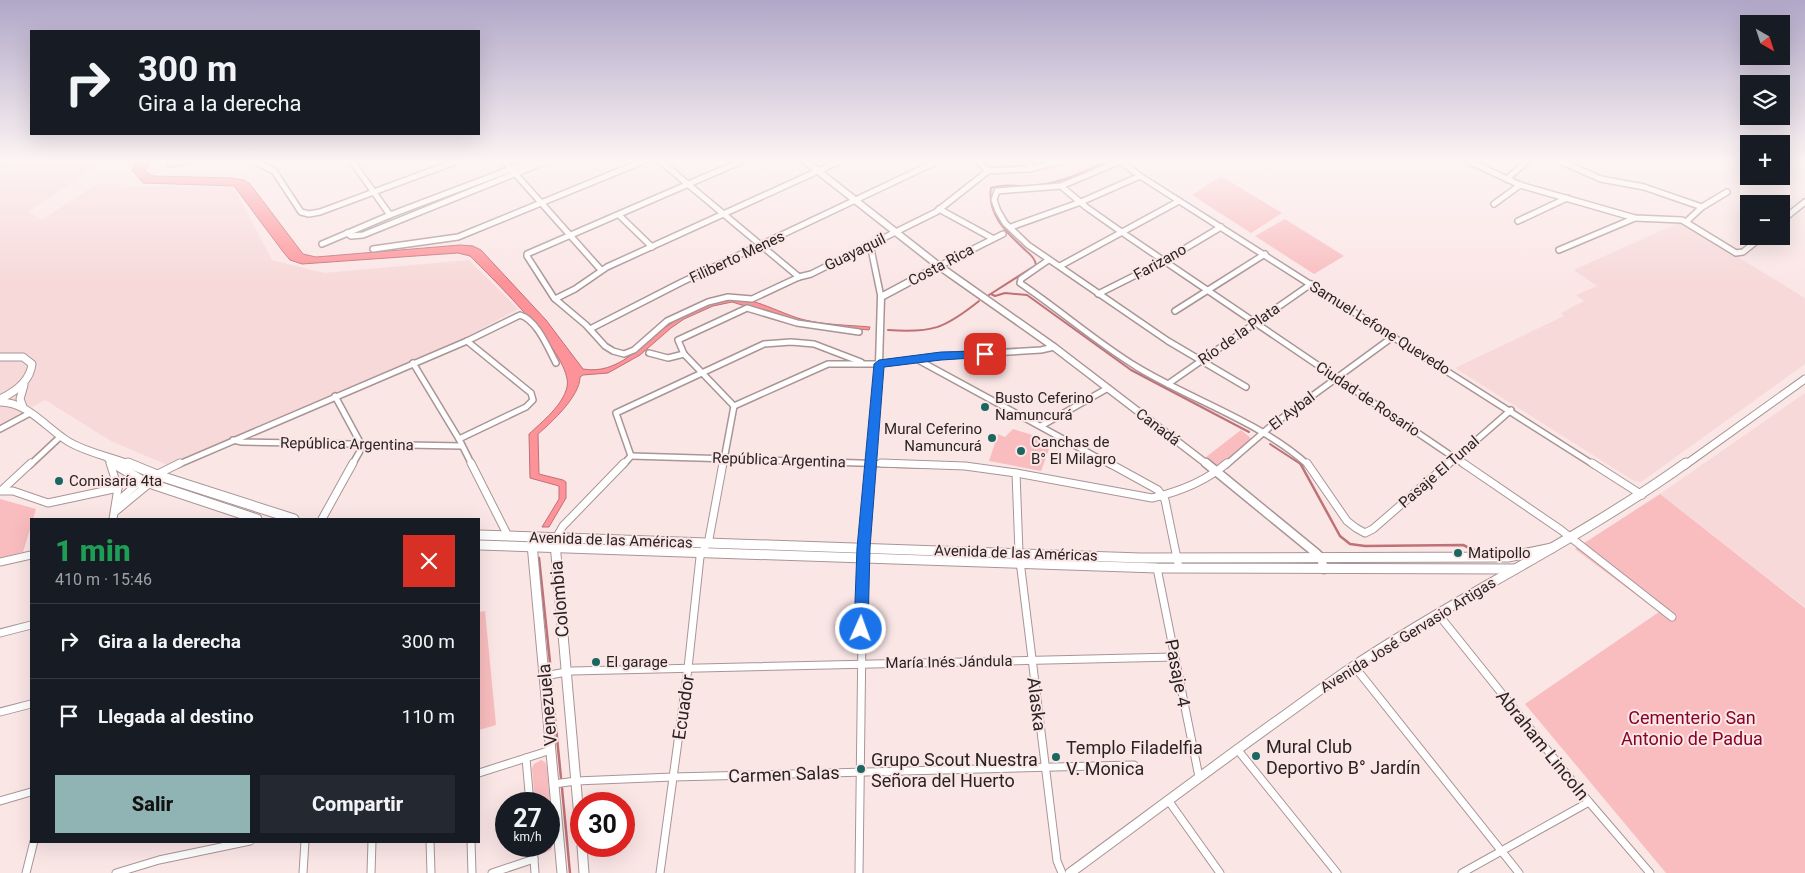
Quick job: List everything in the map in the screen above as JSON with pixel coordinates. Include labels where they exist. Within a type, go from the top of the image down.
[{"type":"main road","points":[[0,400],[25,382],[30,376],[32,364],[23,357],[2,357]]},
{"type":"main road","name":"Avenida José Gervasio Artigas","points":[[1069,873],[1198,777],[1354,666],[1438,614],[1572,538],[1642,495],[1805,379]]},
{"type":"main road","points":[[23,407],[20,395],[25,382]]},
{"type":"main road","points":[[0,400],[12,402],[23,407],[61,436],[108,458],[122,461],[158,475],[291,518]]},
{"type":"main road","points":[[108,458],[117,468],[146,482],[254,518]]},
{"type":"main road","name":"Avenida de las Américas","points":[[480,535],[1176,558],[1508,557],[1552,548]]},
{"type":"main road","name":"Venezuela","points":[[531,537],[562,873]]},
{"type":"main road","name":"Colombia","points":[[556,538],[554,548],[577,792]]},
{"type":"main road","name":"Avenida de las Américas","points":[[480,545],[1157,568],[1515,569]]},
{"type":"main road","points":[[583,857],[584,873]]},
{"type":"street","points":[[294,201],[301,212],[309,214],[352,201]]},
{"type":"street","points":[[380,201],[390,215]]},
{"type":"street","points":[[322,244],[390,215],[430,201]]},
{"type":"street","points":[[348,234],[354,236],[362,235],[443,201]]},
{"type":"street","points":[[374,249],[458,236],[544,201]]},
{"type":"street","points":[[590,329],[549,292],[527,254],[651,201]]},
{"type":"street","points":[[708,201],[800,277]]},
{"type":"street","points":[[555,299],[575,289],[601,270],[752,201]]},
{"type":"street","name":"Filiberto Menes","points":[[590,329],[682,282],[762,246],[854,201]]},
{"type":"street","name":"Canadá","points":[[857,201],[939,266],[1054,347],[1108,388],[1217,472],[1321,558]]},
{"type":"street","name":"Guayaquil","points":[[590,329],[605,347],[624,354],[634,350],[667,321],[685,312],[721,298],[749,299],[811,274],[939,209],[951,201]]},
{"type":"street","points":[[995,201],[999,213],[1014,232],[1047,261],[1060,266],[1168,341],[1246,387]]},
{"type":"street","points":[[1011,227],[1084,201]]},
{"type":"street","points":[[1060,266],[1179,201]]},
{"type":"street","name":"Samuel Lefone Quevedo","points":[[1179,201],[1511,410],[1642,495]]},
{"type":"street","points":[[1494,204],[1498,201]]},
{"type":"street","points":[[1518,221],[1561,201]]},
{"type":"street","points":[[1576,201],[1635,218],[1678,219],[1732,251],[1743,252],[1752,245]]},
{"type":"street","points":[[1684,201],[1702,207]]},
{"type":"street","points":[[1686,222],[1702,207],[1712,201]]},
{"type":"street","points":[[541,202],[601,270]]},
{"type":"street","name":"Ciudad de Rosario","points":[[1081,202],[1122,233],[1572,538],[1672,617]]},
{"type":"street","points":[[1790,214],[1805,202]]},
{"type":"street","points":[[939,209],[992,238]]},
{"type":"street","points":[[619,215],[652,247]]},
{"type":"street","points":[[1559,250],[1635,218]]},
{"type":"street","name":"Farizano","points":[[1098,294],[1164,261],[1221,227]]},
{"type":"street","name":"Costa Rica","points":[[881,297],[1002,234]]},
{"type":"street","points":[[859,873],[860,664],[863,548],[879,364],[881,297],[870,244]]},
{"type":"street","points":[[1175,311],[1265,254]]},
{"type":"street","points":[[1047,261],[1021,279],[1020,283],[1124,358],[1168,384],[1262,433]]},
{"type":"street","name":"Río de la Plata","points":[[1168,384],[1311,284]]},
{"type":"street","points":[[859,332],[797,323],[747,308],[678,340],[684,354],[734,406],[828,364],[879,364],[941,356],[1042,350],[1054,347]]},
{"type":"street","points":[[117,502],[158,475],[233,440],[467,341],[515,316],[523,314],[546,344],[556,363]]},
{"type":"street","name":"El Aybal","points":[[1163,496],[1186,488],[1217,472],[1239,455],[1262,433],[1394,336]]},
{"type":"street","points":[[459,439],[526,407],[533,400],[531,393],[467,341]]},
{"type":"street","points":[[556,538],[563,526],[631,456],[616,413],[754,347],[775,342],[817,344],[863,363]]},
{"type":"street","points":[[649,353],[668,358],[684,354]]},
{"type":"street","points":[[920,360],[1153,486],[1163,496],[1178,568]]},
{"type":"street","points":[[413,363],[459,439],[508,536]]},
{"type":"street","points":[[1041,426],[1108,388]]},
{"type":"street","points":[[323,518],[360,451],[362,444],[336,396]]},
{"type":"street","name":"Ecuador","points":[[660,873],[688,668],[700,558],[708,543],[734,406]]},
{"type":"street","name":"Pasaje El Tunal","points":[[1262,433],[1309,464],[1347,520],[1355,529],[1366,533],[1511,410]]},
{"type":"street","points":[[0,429],[30,413]]},
{"type":"street","points":[[1,491],[61,436]]},
{"type":"street","name":"República Argentina","points":[[233,440],[242,442],[462,446]]},
{"type":"street","name":"República Argentina","points":[[631,456],[965,466],[1016,473],[1145,498],[1163,496]]},
{"type":"street","points":[[108,458],[118,488],[114,515]]},
{"type":"street","name":"Alaska","points":[[1016,473],[1019,553],[1044,766],[1057,861],[1069,873]]},
{"type":"street","points":[[114,515],[146,482]]},
{"type":"street","points":[[1,491],[13,490],[48,503],[118,488]]},
{"type":"street","points":[[0,562],[30,555]]},
{"type":"street","points":[[1321,558],[1324,569]]},
{"type":"street","name":"Pasaje 4","points":[[1157,568],[1198,777]]},
{"type":"street","name":"Abraham Lincoln","points":[[1438,614],[1588,802],[1650,873]]},
{"type":"street","points":[[0,633],[30,625]]},
{"type":"street","name":"María Inés Jándula","points":[[544,676],[565,672],[688,668],[1174,656]]},
{"type":"street","points":[[1354,666],[1519,873]]},
{"type":"street","points":[[0,712],[30,704]]},
{"type":"street","points":[[1237,749],[1336,873]]},
{"type":"street","points":[[480,773],[551,750]]},
{"type":"street","name":"Venezuela","points":[[526,758],[529,792]]},
{"type":"street","name":"Carmen Salas","points":[[554,784],[576,781],[673,777],[1134,765]]},
{"type":"street","points":[[0,801],[30,792]]},
{"type":"street","points":[[1168,800],[1220,873]]},
{"type":"street","points":[[1462,873],[1588,802]]},
{"type":"street","points":[[26,873],[34,843]]},
{"type":"street","points":[[116,873],[217,845],[234,843]]},
{"type":"street","points":[[303,873],[305,843]]},
{"type":"street","points":[[371,873],[372,843]]},
{"type":"street","points":[[430,843],[431,873]]},
{"type":"street","points":[[471,843],[472,873]]},
{"type":"street","points":[[492,873],[534,859],[535,873]]},
{"type":"shaded area","points":[[0,201],[44,201],[28,212],[42,220],[71,201],[241,201],[272,260],[324,273],[469,260],[518,309],[459,341],[167,465],[111,441],[45,400],[0,424]]},
{"type":"shaded area","points":[[245,201],[263,201],[303,254],[316,257],[460,245],[473,246],[481,250],[546,320],[583,369],[596,370],[618,363],[681,317],[696,308],[721,299],[738,298],[747,300],[796,318],[813,322],[870,327],[869,330],[802,323],[732,302],[713,306],[684,319],[640,355],[608,373],[583,375],[580,377],[579,384],[570,400],[538,434],[539,474],[566,482],[566,498],[549,527],[542,527],[559,499],[559,486],[530,478],[529,434],[551,413],[565,394],[567,387],[566,374],[558,357],[545,338],[512,299],[470,256],[458,253],[302,264],[290,260]]},
{"type":"shaded area","points":[[1680,222],[1805,298],[1805,364],[1641,482],[1634,481],[1455,368],[1564,316],[1561,313],[1584,301],[1576,295],[1597,286],[1574,270]]},
{"type":"shaded area","points":[[1805,393],[1805,607],[1660,494]]},
{"type":"green space","points":[[1201,201],[1262,201],[1282,213],[1251,233]]},
{"type":"green space","points":[[1285,219],[1344,256],[1314,274],[1255,236]]},
{"type":"green space","name":"Canchas de B° El Milagro","points":[[1013,429],[1052,441],[1041,471],[989,461],[998,434],[1005,437]]},
{"type":"green space","points":[[1241,430],[1252,439],[1218,467],[1206,457]]},
{"type":"green space","name":"Cementerio San Antonio de Padua","points":[[1660,494],[1805,608],[1805,873],[1666,873],[1525,704],[1659,612],[1575,549]]},
{"type":"green space","points":[[0,499],[36,509],[33,518],[30,518],[30,529],[23,552],[0,558]]},
{"type":"green space","points":[[485,611],[496,725],[480,730],[480,612]]},
{"type":"green space","points":[[541,760],[545,762],[549,792],[534,792],[532,768],[534,764]]},
{"type":"waterway","points":[[989,295],[1036,265],[1033,257],[1009,235],[999,221],[991,201]]},
{"type":"waterway","points":[[991,294],[995,296],[1005,293],[1027,295],[1131,370],[1249,432]]},
{"type":"waterway","points":[[888,330],[916,331],[937,327],[956,318],[979,301]]},
{"type":"waterway","points":[[1270,444],[1301,464]]},
{"type":"waterway","points":[[1301,464],[1340,536],[1350,544],[1365,546],[1463,545],[1474,550]]},
{"type":"waterway","points":[[539,558],[551,672]]},
{"type":"waterway","points":[[551,678],[561,778]]},
{"type":"waterway","points":[[562,788],[570,873]]},
{"type":"place","name":"Busto Ceferino Namuncurá","points":[[985,407]]},
{"type":"place","name":"Mural Ceferino Namuncurá","points":[[992,438]]},
{"type":"place","name":"Canchas de B° El Milagro","points":[[1021,451]]},
{"type":"place","name":"Comisaría 4ta","points":[[59,481]]},
{"type":"place","name":"Matipollo","points":[[1458,553]]},
{"type":"place","name":"El garage","points":[[596,662]]},
{"type":"place","name":"Mural Club Deportivo B° Jardín","points":[[1256,756]]},
{"type":"place","name":"Templo Filadelfia V. Monica","points":[[1056,757]]},
{"type":"place","name":"Grupo Scout Nuestra Señora del Huerto","points":[[861,769]]},
{"type":"route","points":[[861,629],[863,548],[879,364],[941,356],[985,354]]}]
